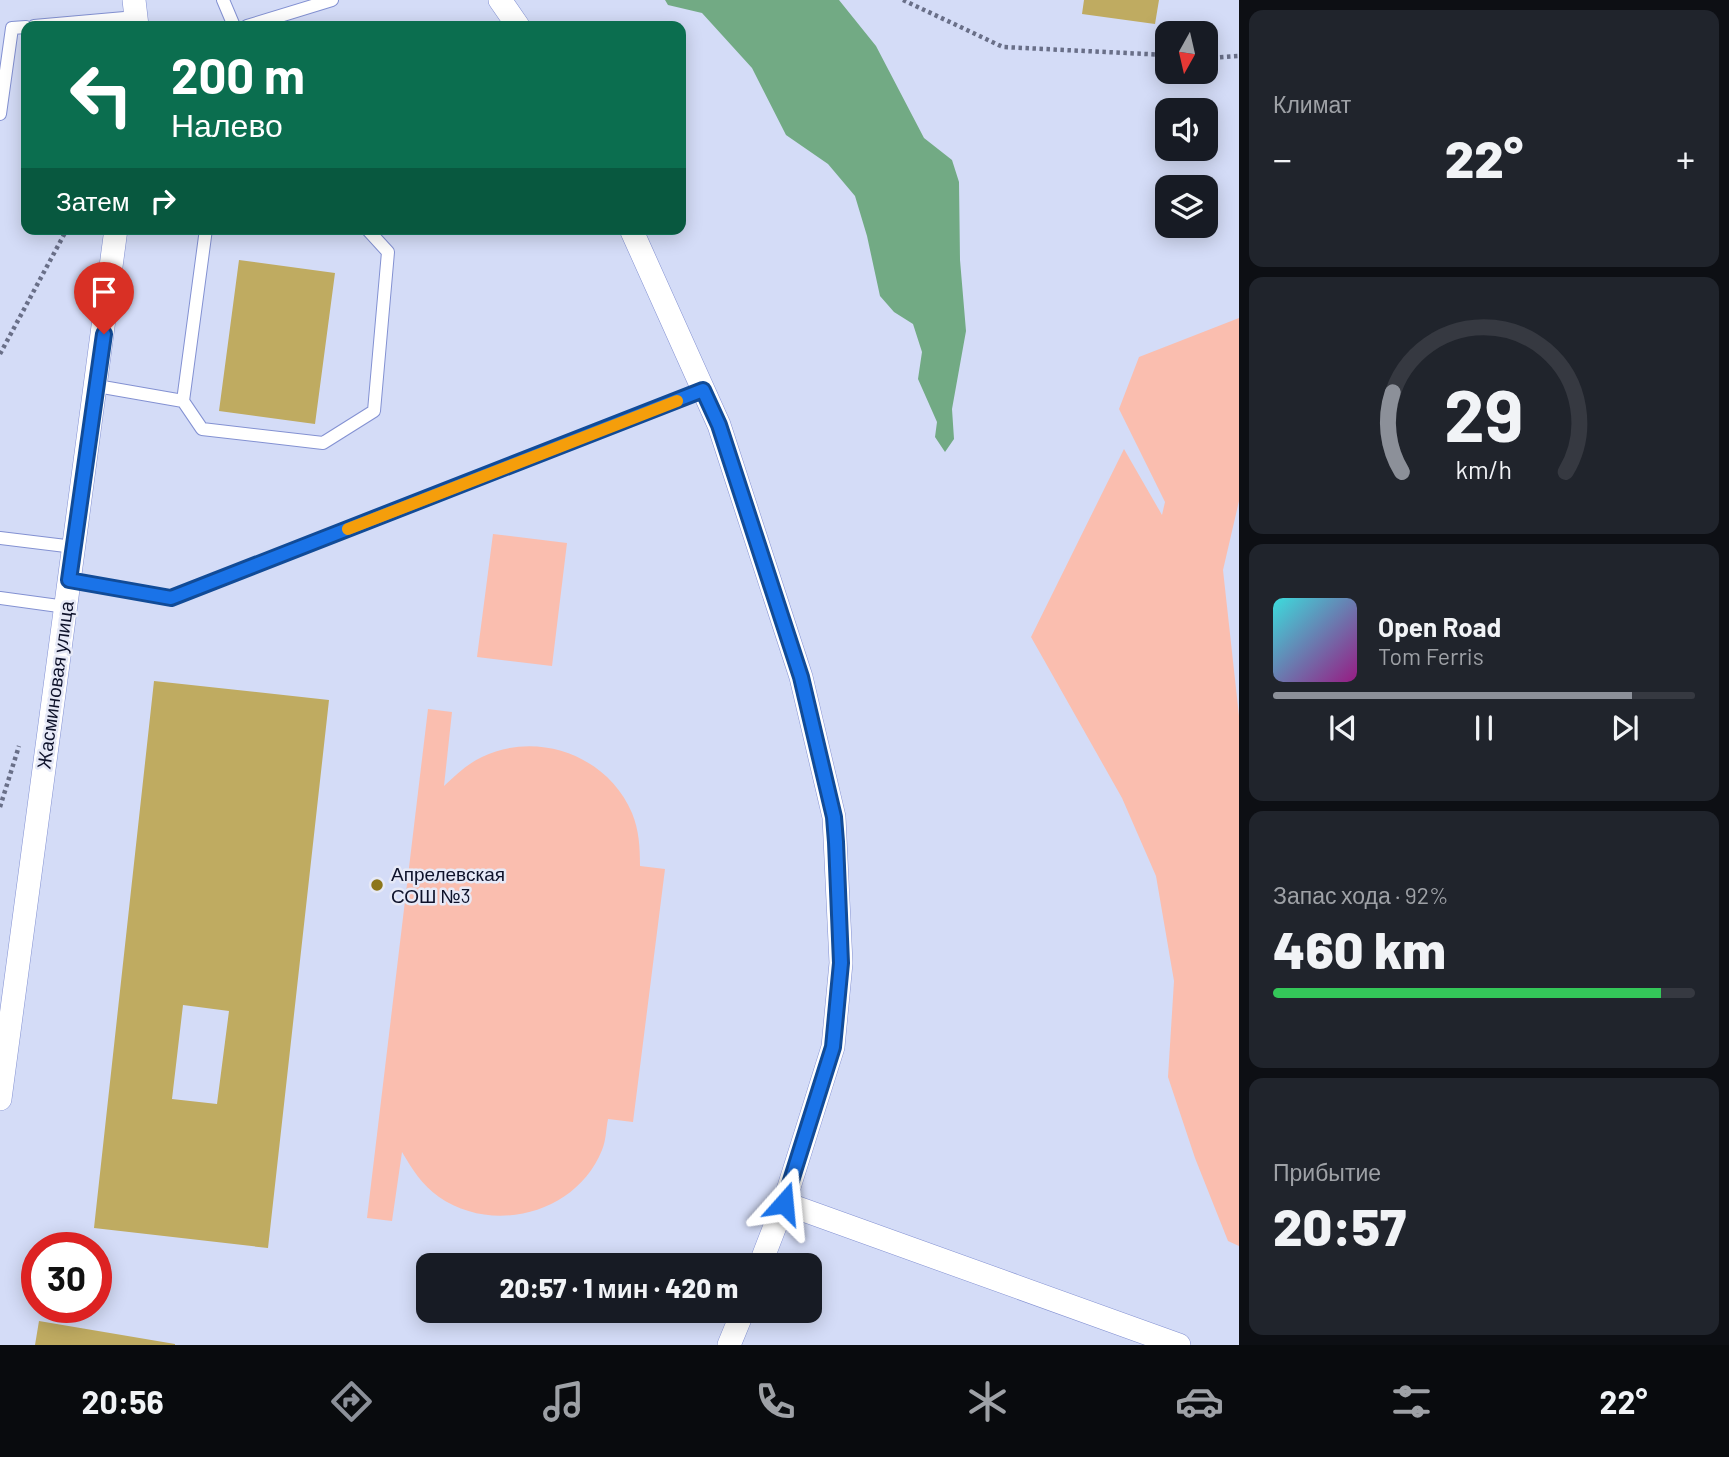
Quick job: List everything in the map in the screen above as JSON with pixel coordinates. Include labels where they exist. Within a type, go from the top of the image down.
[{"type":"street","points":[[500,0],[515,21]]},
{"type":"street","name":"Жасминовая улица","points":[[0,1092],[116,235]]},
{"type":"street","points":[[634,235],[719,425],[801,677],[834,817],[841,963],[833,1047],[784,1203],[765,1253]]},
{"type":"street","points":[[784,1203],[1179,1345]]},
{"type":"street","points":[[729,1345],[738,1323]]},
{"type":"lane","points":[[223,0],[232,21]]},
{"type":"lane","points":[[263,21],[332,0]]},
{"type":"lane","points":[[76,21],[136,14]]},
{"type":"lane","points":[[0,114],[6,28]]},
{"type":"lane","points":[[205,235],[183,401],[202,429],[323,443],[374,411],[388,251],[373,235]]},
{"type":"lane","points":[[97,386],[183,401]]},
{"type":"lane","points":[[69,580],[171,598],[703,390]]},
{"type":"lane","points":[[0,538],[74,547]]},
{"type":"lane","points":[[0,598],[66,607]]},
{"type":"path","points":[[903,0],[1003,47],[1155,54]]},
{"type":"path","points":[[1218,57],[1239,56]]},
{"type":"path","points":[[0,354],[64,235]]},
{"type":"path","points":[[0,807],[20,744]]},
{"type":"shaded area","points":[[665,0],[839,0],[876,46],[924,138],[952,160],[959,182],[960,260],[966,331],[952,409],[954,439],[945,452],[935,437],[937,422],[918,379],[922,352],[913,324],[894,312],[880,296],[855,196],[828,164],[786,135],[752,68],[702,13],[668,5]]},
{"type":"shaded area","points":[[1239,318],[1239,501],[1223,570],[1239,716],[1239,1246],[1228,1241],[1195,1158],[1168,1077],[1174,981],[1156,876],[1122,798],[1031,637],[1124,449],[1162,515],[1165,502],[1119,409],[1139,357]]},
{"type":"shaded area","points":[[493,534],[567,543],[552,666],[477,657]]},
{"type":"shaded area","points":[[428,709],[452,712],[444,786],[471,763],[504,749],[526,746],[569,754],[589,763],[606,776],[621,793],[636,826],[640,866],[665,869],[633,1122],[608,1119],[602,1150],[590,1172],[574,1189],[554,1203],[532,1211],[508,1215],[484,1215],[439,1197],[422,1182],[402,1152],[392,1221],[367,1218]]},
{"type":"building","points":[[1084,0],[1159,0],[1155,24],[1082,14]]},
{"type":"building","points":[[239,260],[335,273],[315,424],[219,411]]},
{"type":"building","points":[[154,681],[329,700],[268,1248],[94,1228]],"holes":[[[183,1005],[229,1011],[217,1104],[172,1099]]]},
{"type":"building","points":[[39,1323],[175,1344],[175,1345],[35,1345]]},
{"type":"slow traffic","points":[[348,529],[677,401]]},
{"type":"place","name":"Апрелевская СОШ №3","points":[[377,885]]},
{"type":"route","points":[[104,334],[69,580],[171,598],[703,390],[719,425],[801,677],[834,817],[841,963],[833,1047],[784,1203]]}]
